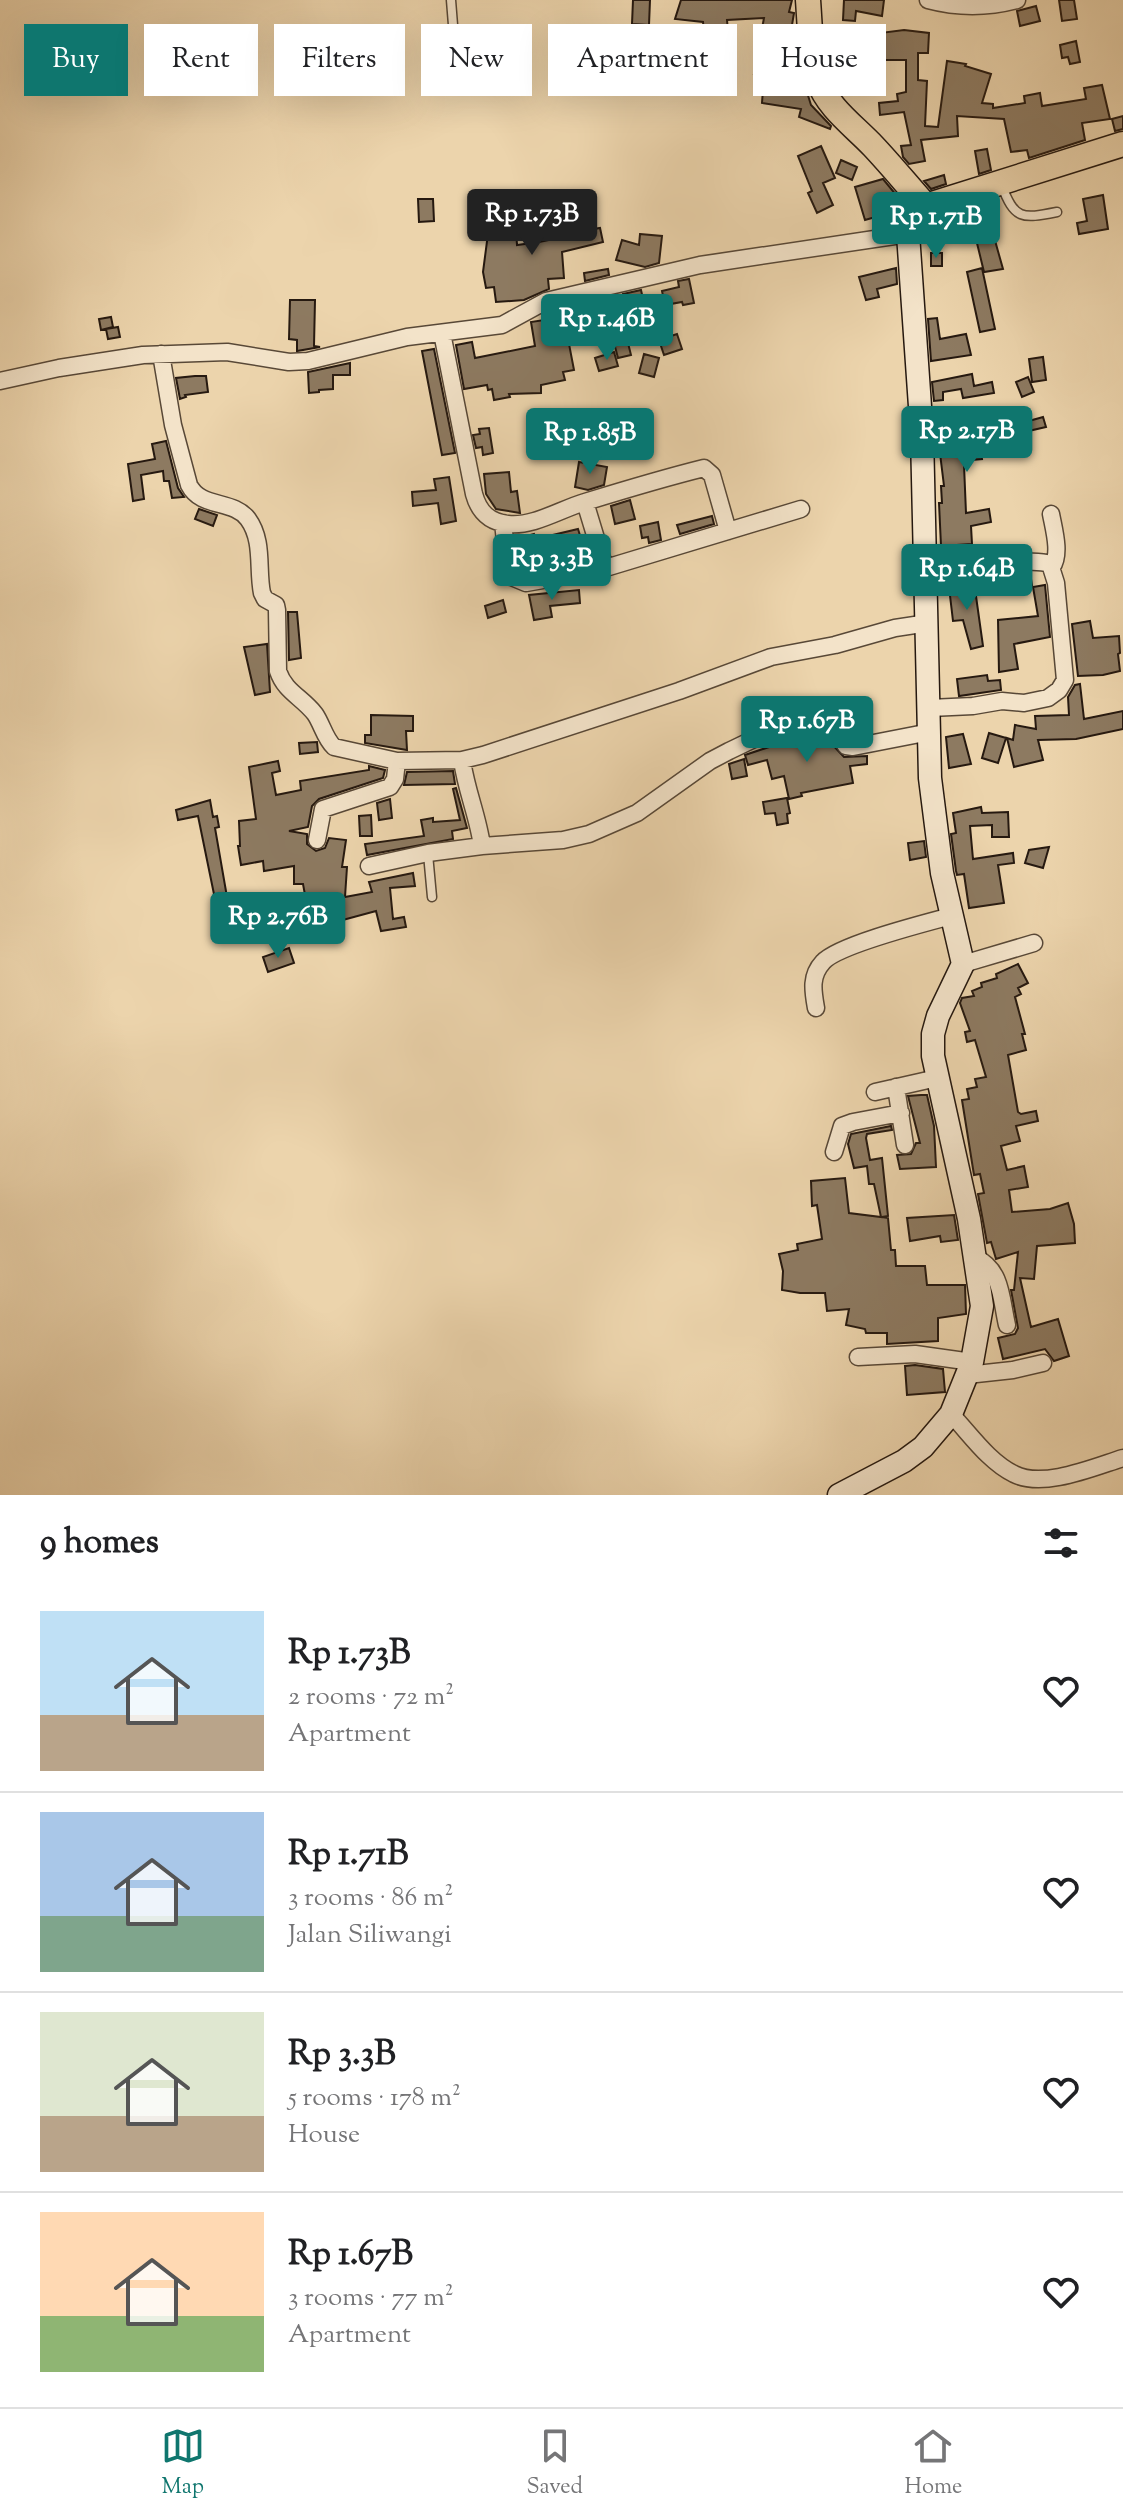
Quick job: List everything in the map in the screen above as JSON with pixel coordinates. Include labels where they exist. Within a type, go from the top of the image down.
[{"type":"main road","points":[[808,0],[812,50],[817,78],[824,94],[926,206],[1123,144]]},
{"type":"street","points":[[928,0],[969,6],[994,6],[1017,0]]},
{"type":"street","points":[[839,1495],[904,1461],[923,1447],[951,1414],[969,1368],[982,1306],[976,1258],[933,1056],[933,1034],[938,1016],[963,964],[942,873],[930,778],[922,435],[908,234],[914,218],[926,206]]},
{"type":"street","points":[[0,381],[59,368],[161,354],[227,352],[289,362],[308,361],[407,337],[502,325],[546,301],[619,282],[700,265],[908,234]]},
{"type":"street","points":[[442,333],[477,504],[487,516],[503,523],[523,523],[704,468],[712,475],[728,531]]},
{"type":"street","points":[[161,354],[185,474],[194,494],[239,511],[246,517],[259,544],[262,593],[277,610],[278,671],[284,686],[312,711],[331,745],[397,761],[462,760],[525,743],[771,657],[928,623]]},
{"type":"street","points":[[585,502],[605,568]]},
{"type":"street","points":[[503,523],[509,576],[526,583],[605,568],[801,509]]},
{"type":"street","points":[[1051,514],[1056,552],[1052,567]]},
{"type":"street","points":[[925,582],[1012,564],[1042,561],[1050,564],[1056,583],[1065,680],[1059,690],[1048,698],[1024,703],[1002,701],[930,708]]},
{"type":"street","points":[[369,866],[428,853],[563,840],[589,834],[637,813],[729,751],[754,739],[804,724],[823,725],[838,734],[846,746],[853,747],[930,732]]},
{"type":"street","points":[[462,760],[482,846]]},
{"type":"street","points":[[317,840],[323,809],[390,787],[395,779],[397,761]]},
{"type":"street","points":[[816,1008],[813,981],[824,960],[836,953],[951,916]]},
{"type":"street","points":[[963,964],[1034,943]]},
{"type":"street","points":[[875,1092],[937,1078]]},
{"type":"street","points":[[896,1087],[905,1145]]},
{"type":"street","points":[[834,1152],[842,1126],[901,1113]]},
{"type":"street","points":[[976,1258],[987,1263],[996,1275],[1007,1325]]},
{"type":"street","points":[[858,1357],[915,1354],[969,1368],[1013,1370],[1043,1363]]},
{"type":"street","points":[[951,1414],[994,1459],[1014,1475],[1029,1479],[1068,1475],[1123,1458]]},
{"type":"lane","points":[[451,0],[453,24]]},
{"type":"lane","points":[[1001,183],[1013,211],[1020,216],[1057,212]]},
{"type":"lane","points":[[428,853],[432,897]]},
{"type":"building","points":[[633,0],[650,0],[649,24],[632,24]]},
{"type":"building","points":[[681,0],[792,0],[789,12],[794,13],[792,24],[763,24],[764,18],[727,20],[727,24],[675,19]]},
{"type":"building","points":[[844,0],[884,0],[882,16],[856,11],[855,21],[843,20]]},
{"type":"building","points":[[1059,0],[1074,0],[1077,19],[1062,21]]},
{"type":"building","points":[[1036,6],[1040,21],[1020,26],[1017,11]]},
{"type":"building","points":[[904,30],[929,33],[928,53],[918,53],[918,80],[927,81],[925,126],[938,127],[947,61],[966,64],[991,74],[982,103],[993,104],[993,108],[1025,103],[1024,96],[1040,93],[1042,106],[1086,99],[1084,88],[1102,85],[1110,119],[1082,123],[1085,140],[1029,158],[1027,150],[1011,152],[1004,119],[957,116],[958,136],[921,140],[925,161],[909,164],[903,157],[901,146],[911,145],[904,112],[880,115],[879,103],[898,101],[897,94],[906,92],[906,60],[886,60],[886,32]]},
{"type":"building","points":[[1076,41],[1080,62],[1070,64],[1068,57],[1062,58],[1060,45]]},
{"type":"building","points":[[763,96],[808,96],[811,105],[831,126],[830,129],[799,117],[801,109],[762,103]]},
{"type":"building","points":[[1123,116],[1123,129],[1115,131],[1112,119]]},
{"type":"building","points":[[821,146],[835,178],[823,183],[833,205],[817,213],[798,156]]},
{"type":"building","points":[[987,149],[991,170],[979,174],[975,151]]},
{"type":"building","points":[[841,160],[857,167],[852,180],[836,173]]},
{"type":"building","points":[[944,175],[946,184],[931,189],[924,181]]},
{"type":"building","points":[[883,179],[904,209],[901,213],[865,220],[855,187]]},
{"type":"building","points":[[1103,195],[1108,229],[1079,234],[1077,223],[1087,221],[1083,199]]},
{"type":"building","points":[[418,199],[433,199],[434,221],[419,222]]},
{"type":"building","points":[[558,213],[558,216],[580,214],[581,231],[600,228],[603,242],[562,252],[564,278],[548,279],[549,289],[524,300],[496,302],[494,287],[486,288],[483,272],[489,226],[516,229],[517,245],[539,242],[549,240],[546,215]]},
{"type":"building","points":[[987,222],[1003,269],[984,272],[976,239],[962,241],[958,225]]},
{"type":"building","points":[[640,234],[662,236],[659,263],[645,267],[616,260],[622,240],[639,245]]},
{"type":"building","points":[[931,253],[942,253],[942,266],[931,266]]},
{"type":"building","points":[[896,268],[897,284],[877,289],[879,297],[866,300],[859,277]]},
{"type":"building","points":[[982,268],[995,329],[980,332],[967,272]]},
{"type":"building","points":[[608,269],[609,275],[585,281],[584,273]]},
{"type":"building","points":[[689,279],[694,303],[665,305],[662,291],[679,287],[678,281]]},
{"type":"building","points":[[641,290],[647,317],[629,320],[623,294]]},
{"type":"building","points":[[290,300],[315,300],[314,346],[320,347],[297,351],[297,340],[289,339]]},
{"type":"building","points":[[583,304],[586,313],[599,309],[602,320],[570,327],[572,343],[569,344],[574,370],[563,372],[565,380],[541,385],[541,393],[509,394],[510,397],[494,400],[492,389],[488,390],[487,385],[464,389],[456,345],[472,342],[475,358],[535,346],[531,322],[551,319],[550,311]]},
{"type":"building","points":[[111,317],[113,327],[101,330],[99,319]]},
{"type":"building","points":[[937,318],[940,339],[966,334],[971,355],[931,361],[928,319]]},
{"type":"building","points":[[118,327],[120,337],[108,339],[106,329]]},
{"type":"building","points":[[677,334],[682,349],[664,355],[659,340]]},
{"type":"building","points":[[626,335],[631,355],[618,358],[613,339]]},
{"type":"building","points":[[434,349],[455,453],[442,455],[422,351]]},
{"type":"building","points":[[614,352],[618,366],[599,371],[595,358]]},
{"type":"building","points":[[644,354],[659,358],[654,377],[639,373]]},
{"type":"building","points":[[1043,357],[1046,380],[1032,382],[1029,359]]},
{"type":"building","points":[[350,363],[350,375],[333,375],[333,389],[309,393],[308,372]]},
{"type":"building","points":[[972,374],[974,386],[992,382],[994,393],[963,398],[961,389],[943,392],[943,400],[934,401],[932,382]]},
{"type":"building","points":[[206,376],[208,392],[185,395],[180,399],[176,378]]},
{"type":"building","points":[[1028,377],[1034,392],[1022,397],[1016,382]]},
{"type":"building","points":[[958,415],[959,433],[985,430],[983,423],[1009,417],[1011,426],[1043,417],[1046,427],[985,441],[985,445],[980,445],[982,459],[971,460],[964,465],[966,513],[989,509],[991,522],[971,526],[972,544],[941,546],[939,503],[942,503],[941,486],[944,486],[939,445],[944,444],[942,417]]},
{"type":"building","points":[[489,428],[493,453],[483,455],[482,447],[476,448],[473,435],[480,434],[479,429]]},
{"type":"building","points":[[166,441],[178,488],[184,497],[172,498],[169,481],[164,481],[163,471],[141,475],[144,499],[133,501],[128,464],[155,459],[152,444]]},
{"type":"building","points":[[579,462],[607,467],[604,485],[588,490],[575,487]]},
{"type":"building","points":[[509,472],[511,492],[517,491],[520,513],[496,509],[486,494],[484,474]]},
{"type":"building","points":[[449,477],[456,521],[441,524],[438,503],[413,506],[412,492],[436,490],[434,479]]},
{"type":"building","points":[[630,500],[635,519],[615,524],[611,506]]},
{"type":"building","points":[[199,509],[217,515],[213,526],[195,519]]},
{"type":"building","points":[[712,516],[714,524],[680,534],[677,525]]},
{"type":"building","points":[[658,522],[661,540],[649,543],[648,537],[642,538],[640,526]]},
{"type":"building","points":[[578,529],[588,561],[571,564],[569,555],[551,559],[552,567],[534,570],[532,557],[518,558],[517,545],[525,544],[523,537],[534,534],[540,538]]},
{"type":"building","points":[[1030,573],[1032,585],[1014,587],[1014,582],[997,587],[994,577]]},
{"type":"building","points":[[974,582],[983,646],[971,649],[963,620],[953,621],[949,587]]},
{"type":"building","points":[[1045,585],[1050,637],[1014,644],[1018,669],[999,672],[998,620],[1038,616],[1033,587]]},
{"type":"building","points":[[579,590],[580,603],[550,606],[552,617],[534,620],[529,595]]},
{"type":"building","points":[[503,600],[506,612],[488,618],[485,606]]},
{"type":"building","points":[[288,612],[297,612],[301,658],[289,660]]},
{"type":"building","points":[[1090,621],[1093,638],[1119,636],[1120,671],[1078,676],[1072,624]]},
{"type":"building","points":[[267,644],[270,692],[255,695],[244,647]]},
{"type":"building","points":[[987,675],[988,681],[1000,680],[1001,690],[959,696],[957,679]]},
{"type":"building","points":[[1080,684],[1084,719],[1123,711],[1123,729],[1076,739],[1038,740],[1043,760],[1014,767],[1007,738],[1013,740],[1015,725],[1036,729],[1035,716],[1069,715],[1068,697],[1075,685]]},
{"type":"building","points":[[371,715],[413,716],[413,731],[406,731],[407,750],[365,743],[365,735],[371,735]]},
{"type":"building","points":[[989,733],[1006,738],[998,763],[982,758]]},
{"type":"building","points":[[963,734],[971,764],[949,768],[946,737]]},
{"type":"building","points":[[805,735],[820,736],[844,757],[867,756],[867,764],[850,766],[853,783],[801,793],[802,796],[789,799],[784,776],[772,779],[767,760],[748,765],[745,755]]},
{"type":"building","points":[[317,742],[318,752],[300,754],[299,743]]},
{"type":"building","points":[[744,759],[747,776],[732,779],[729,764]]},
{"type":"building","points":[[278,761],[280,771],[272,773],[276,795],[301,790],[300,781],[369,770],[369,766],[385,770],[383,778],[319,799],[312,806],[308,827],[289,831],[307,834],[307,844],[316,851],[325,848],[329,838],[346,840],[342,867],[347,867],[345,897],[372,892],[369,882],[413,873],[415,886],[390,888],[393,919],[404,917],[406,927],[381,931],[376,911],[302,931],[303,936],[286,938],[285,912],[308,911],[303,884],[294,884],[294,866],[264,871],[263,861],[241,865],[238,846],[239,821],[256,819],[249,767]]},
{"type":"building","points":[[453,771],[455,784],[404,785],[407,772]]},
{"type":"building","points":[[456,788],[467,828],[452,831],[453,839],[367,855],[365,844],[424,836],[421,820],[460,820],[453,789]]},
{"type":"building","points":[[787,798],[788,823],[777,825],[775,813],[765,814],[763,802]]},
{"type":"building","points":[[390,799],[392,818],[379,820],[377,803]]},
{"type":"building","points":[[210,800],[213,817],[217,816],[219,827],[215,828],[227,897],[215,899],[198,816],[178,820],[176,810]]},
{"type":"building","points":[[981,807],[982,813],[1008,812],[1009,837],[992,837],[992,825],[970,826],[973,859],[1013,853],[1014,863],[998,865],[1004,903],[969,908],[964,874],[957,875],[956,871],[951,834],[956,833],[953,813]]},
{"type":"building","points":[[371,815],[372,836],[360,836],[359,816]]},
{"type":"building","points":[[924,841],[926,857],[910,860],[908,843]]},
{"type":"building","points":[[1049,847],[1043,868],[1025,863],[1029,850]]},
{"type":"building","points":[[289,948],[294,963],[268,972],[263,957]]},
{"type":"building","points":[[1018,964],[1028,983],[1018,988],[1021,994],[1015,997],[1026,1050],[1008,1055],[1018,1112],[1036,1111],[1038,1121],[1016,1126],[1020,1141],[1001,1146],[1007,1170],[1024,1166],[1028,1187],[1009,1190],[1012,1212],[1050,1209],[1068,1203],[1074,1224],[1075,1243],[1037,1246],[1034,1279],[1020,1278],[1031,1327],[1058,1319],[1069,1356],[1054,1361],[1045,1349],[1003,1359],[998,1338],[1015,1334],[1018,1328],[1011,1290],[1014,1290],[1018,1252],[996,1259],[991,1242],[987,1243],[978,1194],[984,1193],[980,1174],[974,1175],[962,1100],[969,1099],[967,1089],[977,1087],[975,1079],[986,1077],[975,1040],[967,1042],[965,1032],[970,1031],[960,1003],[962,998],[974,996],[972,991],[982,987],[981,983],[997,978],[996,974]]},
{"type":"building","points":[[927,1095],[934,1126],[936,1167],[900,1169],[897,1155],[911,1154],[916,1143],[920,1143],[908,1096]]},
{"type":"building","points":[[891,1126],[892,1130],[867,1134],[866,1138],[870,1160],[882,1158],[888,1216],[882,1217],[888,1218],[896,1266],[925,1266],[927,1285],[965,1285],[966,1314],[938,1318],[938,1341],[887,1344],[887,1333],[866,1333],[865,1329],[846,1325],[849,1309],[827,1311],[825,1293],[782,1290],[783,1271],[779,1254],[798,1250],[797,1244],[822,1239],[817,1205],[812,1206],[811,1181],[845,1178],[849,1213],[881,1217],[874,1184],[869,1184],[867,1166],[854,1168],[848,1144],[851,1134]]},
{"type":"building","points":[[954,1215],[958,1240],[941,1242],[940,1236],[910,1241],[907,1218]]},
{"type":"building","points":[[905,1366],[943,1369],[945,1392],[907,1395]]}]
